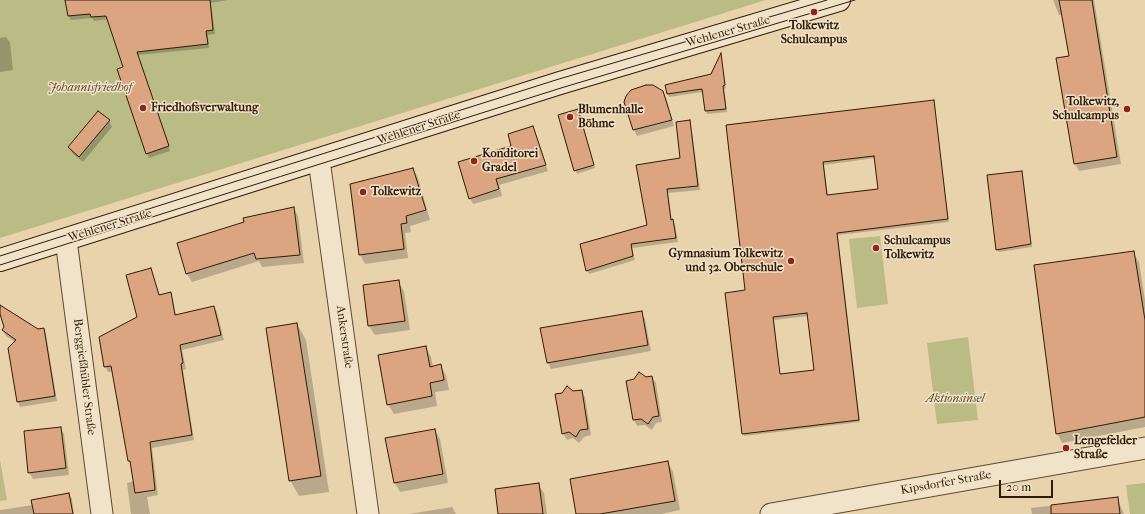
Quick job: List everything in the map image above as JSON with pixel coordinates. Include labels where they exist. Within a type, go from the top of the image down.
[{"type":"main road","name":"Wehlener Straße","points":[[0,260],[560,83],[839,0]]},
{"type":"street","name":"Ankerstraße","points":[[319,160],[368,514]]},
{"type":"street","name":"Berggießhübler Straße","points":[[66,240],[102,514]]},
{"type":"street","name":"Kipsdorfer Straße","points":[[771,514],[1145,448]]},
{"type":"green space","name":"Johannisfriedhof","points":[[0,0],[766,0],[0,238]]},
{"type":"green space","points":[[880,236],[888,304],[857,308],[849,239]]},
{"type":"green space","name":"Aktionsinsel","points":[[968,337],[978,420],[937,424],[927,343]]},
{"type":"green space","points":[[0,460],[7,500],[0,501]]},
{"type":"green space","points":[[1145,483],[1145,514],[1130,514],[1126,485]]},
{"type":"building","points":[[65,0],[210,0],[213,30],[206,31],[208,44],[137,52],[169,146],[146,154],[117,69],[123,67],[106,16],[91,17],[90,14],[68,16]]},
{"type":"building","points":[[1059,0],[1092,0],[1117,157],[1074,164],[1056,58],[1069,56]]},
{"type":"building","points":[[721,53],[726,109],[705,111],[702,89],[667,94],[665,85],[711,74]]},
{"type":"building","points":[[646,85],[653,85],[663,91],[672,120],[633,130],[624,102],[626,96],[631,90]]},
{"type":"building","name":"Gymnasium Tolkewitz und 32. Oberschule","points":[[934,100],[948,219],[837,233],[859,420],[742,434],[725,293],[745,290],[726,125]],"holes":[[[874,156],[878,189],[827,195],[823,162]],[[807,313],[814,370],[780,374],[773,317]]]},
{"type":"building","points":[[578,109],[594,165],[574,171],[558,115]]},
{"type":"building","points":[[98,111],[110,120],[79,157],[68,147]]},
{"type":"building","points":[[690,120],[698,186],[667,189],[671,220],[673,219],[676,238],[631,244],[633,256],[586,271],[580,244],[647,225],[636,165],[680,158],[676,122]]},
{"type":"building","points":[[533,126],[546,165],[496,179],[499,189],[469,199],[458,162],[511,146],[508,134]]},
{"type":"building","points":[[413,168],[426,210],[406,216],[407,223],[401,224],[404,249],[359,255],[350,184]]},
{"type":"building","points":[[1022,171],[1031,244],[996,250],[987,175]]},
{"type":"building","points":[[294,207],[300,255],[256,259],[254,253],[186,274],[177,243],[244,222],[243,218]]},
{"type":"building","points":[[1134,251],[1145,320],[1145,417],[1056,434],[1034,265]]},
{"type":"building","points":[[151,268],[159,295],[171,292],[175,315],[214,306],[221,335],[180,345],[183,363],[181,364],[192,435],[150,442],[155,490],[135,493],[111,366],[104,367],[99,337],[137,317],[126,275]]},
{"type":"building","points":[[399,280],[405,321],[368,326],[363,285]]},
{"type":"building","points":[[0,305],[38,329],[44,328],[55,396],[17,402],[8,348],[16,340],[2,330],[4,327],[0,314]]},
{"type":"building","points":[[642,311],[648,345],[547,363],[540,328]]},
{"type":"building","points":[[297,323],[321,476],[289,481],[266,328]]},
{"type":"building","points":[[426,346],[430,367],[441,364],[444,380],[430,383],[432,396],[387,405],[378,355]]},
{"type":"building","points":[[639,372],[646,377],[652,376],[659,416],[653,417],[648,424],[641,419],[633,420],[626,381],[634,379]]},
{"type":"building","points":[[567,386],[573,391],[582,390],[588,429],[580,430],[576,437],[569,432],[562,434],[555,394],[562,393]]},
{"type":"building","points":[[61,427],[66,468],[28,473],[24,431]]},
{"type":"building","points":[[435,429],[443,474],[394,483],[385,438]]},
{"type":"building","points":[[668,461],[675,501],[600,514],[576,514],[570,479]]},
{"type":"building","points":[[539,483],[543,514],[498,514],[495,489]]},
{"type":"building","points":[[69,493],[73,514],[34,514],[31,500]]},
{"type":"building","points":[[1118,497],[1120,514],[1051,514],[1051,505]]},
{"type":"tram line","points":[[0,256],[559,79],[827,0]]},
{"type":"tram line","points":[[0,265],[561,88],[855,0]]},
{"type":"place","name":"Tolkewitz Schulcampus","points":[[814,12]]},
{"type":"place","name":"Friedhofsverwaltung","points":[[143,108]]},
{"type":"place","name":"Tolkewitz, Schulcampus","points":[[1127,109]]},
{"type":"place","name":"Blumenhalle Böhme","points":[[570,117]]},
{"type":"place","name":"Konditorei Gradel","points":[[474,161]]},
{"type":"place","name":"Tolkewitz","points":[[363,192]]},
{"type":"place","name":"Schulcampus Tolkewitz","points":[[876,248]]},
{"type":"place","name":"Gymnasium Tolkewitz und 32. Oberschule","points":[[791,261]]},
{"type":"place","name":"Lengefelder Straße","points":[[1066,448]]}]
